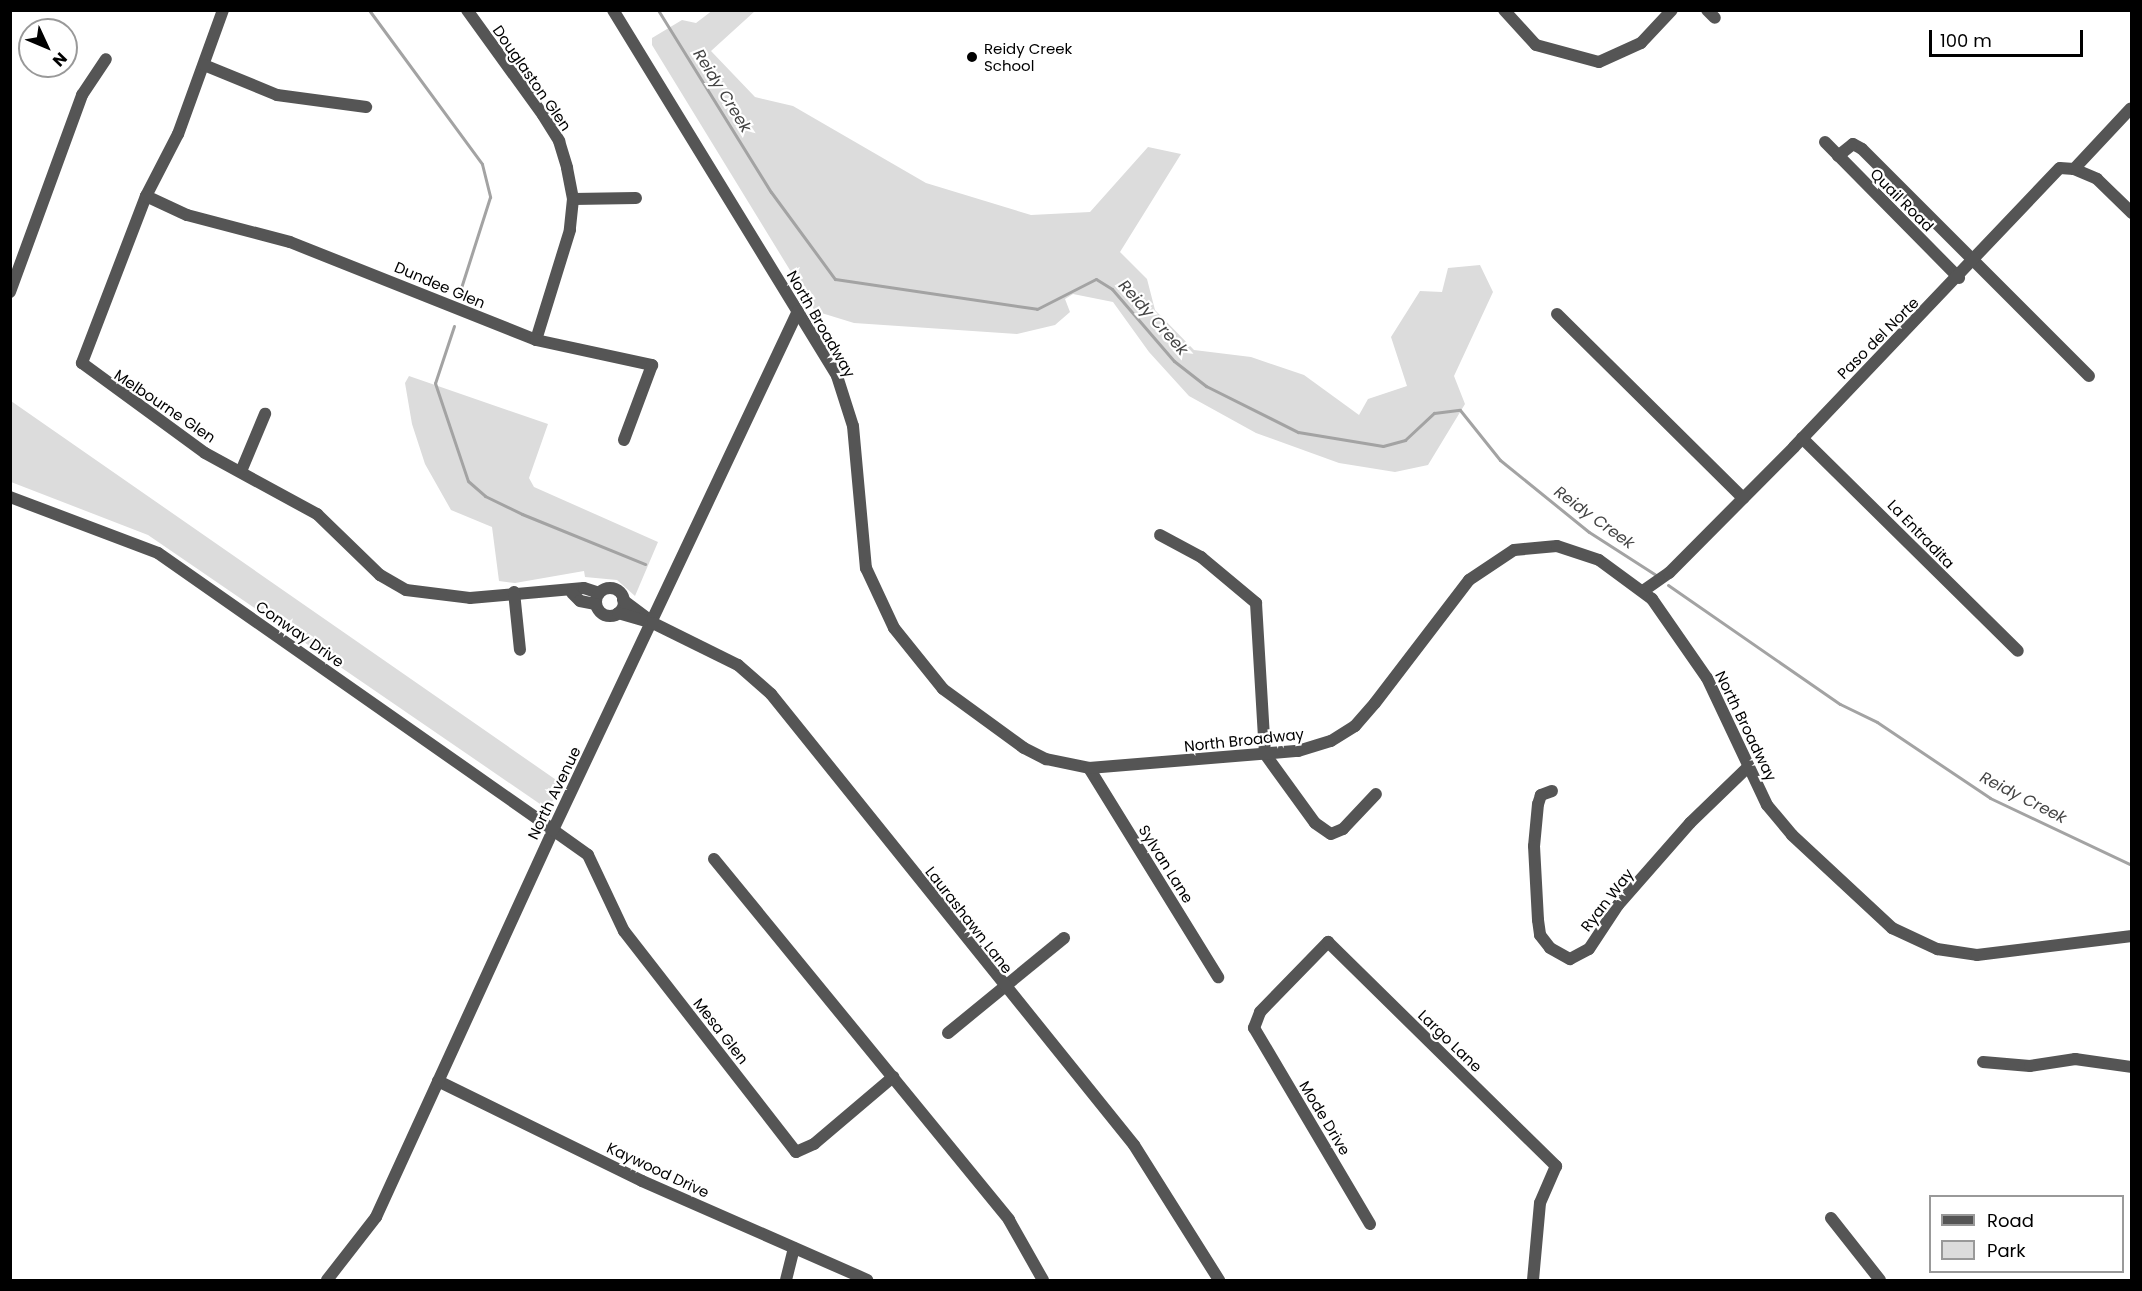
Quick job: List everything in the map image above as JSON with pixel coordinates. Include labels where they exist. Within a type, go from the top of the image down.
[{"type":"street","name":"Melbourne Glen","points":[[223,10],[178,134],[146,196],[82,363],[205,453],[242,469],[317,514],[380,575],[406,590],[470,598],[514,592],[572,593],[580,601],[598,599],[616,589],[623,600],[653,623]]},
{"type":"street","name":"Douglaston Glen","points":[[467,10],[559,141],[573,199],[570,230],[536,340]]},
{"type":"street","name":"North Broadway","points":[[613,10],[837,376],[847,402],[864,558],[875,595],[894,628],[943,689],[983,722],[1046,759],[1089,768],[1265,754],[1315,747],[1355,726],[1469,580],[1506,554],[1536,545],[1557,546],[1599,560],[1643,591],[1693,654],[1767,805],[1792,835],[1880,919],[1937,949],[1977,954],[2132,936]]},
{"type":"street","points":[[1504,10],[1536,45],[1599,62],[1641,43],[1672,10]]},
{"type":"street","points":[[10,292],[82,95],[106,59]]},
{"type":"street","points":[[204,65],[288,98],[366,107]]},
{"type":"street","name":"Paso del Norte","points":[[1643,591],[1669,573],[1743,498],[1959,278],[2060,168],[2074,169],[2131,108]]},
{"type":"street","name":"Quail Road","points":[[1825,142],[1959,278]]},
{"type":"street","points":[[1838,156],[1853,144],[1862,149],[2089,376]]},
{"type":"street","points":[[2074,169],[2097,179],[2132,213]]},
{"type":"street","name":"Dundee Glen","points":[[146,196],[187,215],[300,246],[536,340],[651,365],[624,440]]},
{"type":"street","points":[[573,199],[636,198]]},
{"type":"street","name":"North Avenue","points":[[327,1281],[376,1217],[553,830],[653,623],[798,311]]},
{"type":"street","points":[[1557,314],[1743,498]]},
{"type":"street","points":[[242,469],[265,414]]},
{"type":"street","name":"La Entradita","points":[[1802,438],[2018,651]]},
{"type":"street","name":"Conway Drive","points":[[10,496],[158,553],[553,830]]},
{"type":"street","points":[[1160,535],[1201,557],[1256,603],[1265,754],[1316,823],[1331,834],[1343,829],[1376,794]]},
{"type":"street","points":[[514,592],[520,650]]},
{"type":"street","name":"Melbourne Glen","points":[[598,599],[603,614],[618,613],[653,623]]},
{"type":"street","points":[[618,613],[623,600]]},
{"type":"street","name":"Laurashawn Lane","points":[[653,623],[738,665],[771,694],[1003,987],[1134,1145],[1219,1281]]},
{"type":"street","name":"Ryan Way","points":[[1552,791],[1541,795],[1538,804],[1534,846],[1538,920],[1540,935],[1550,948],[1570,959],[1589,949],[1647,873],[1748,767]]},
{"type":"street","name":"Sylvan Lane","points":[[1089,768],[1218,977]]},
{"type":"street","name":"Mesa Glen","points":[[553,830],[588,855],[624,931],[796,1152],[814,1144],[893,1077]]},
{"type":"street","points":[[714,860],[1009,1220],[1043,1281]]},
{"type":"street","points":[[948,1033],[1064,938]]},
{"type":"street","name":"Largo Lane","points":[[1254,1028],[1260,1012],[1328,942],[1556,1166],[1540,1203],[1533,1281]]},
{"type":"street","name":"Mode Drive","points":[[1254,1028],[1370,1224]]},
{"type":"street","points":[[1983,1062],[2030,1066],[2075,1059],[2132,1067]]},
{"type":"street","name":"Kaywood Drive","points":[[438,1081],[867,1281]]},
{"type":"street","points":[[1831,1218],[1880,1281]]},
{"type":"street","points":[[786,1281],[794,1248]]},
{"type":"green space","points":[[713,10],[755,11],[711,51],[755,97],[793,106],[926,183],[1031,215],[1090,212],[1148,147],[1181,154],[1120,252],[1147,279],[1155,310],[1194,350],[1251,357],[1304,375],[1359,415],[1368,399],[1407,386],[1391,337],[1420,291],[1442,292],[1448,268],[1480,265],[1493,292],[1454,376],[1465,404],[1428,465],[1395,472],[1339,463],[1256,433],[1189,396],[1149,352],[1113,302],[1073,294],[1065,299],[1070,312],[1055,325],[1017,334],[854,323],[815,311],[652,45],[652,38],[682,20],[696,23]]},
{"type":"green space","points":[[409,376],[548,424],[529,478],[534,487],[658,542],[635,596],[617,580],[585,577],[584,571],[515,583],[499,581],[492,527],[451,510],[425,464],[412,424],[405,383]]},
{"type":"green space","points":[[11,401],[562,784],[556,798],[547,806],[540,804],[148,535],[11,482]]},
{"type":"waterway","points":[[369,10],[482,164],[490,197],[460,291]]},
{"type":"waterway","name":"Reidy Creek","points":[[658,10],[771,192],[835,279],[1037,309],[1096,279],[1112,289],[1174,361],[1206,386],[1298,432],[1383,446],[1405,440],[1434,413],[1460,410],[1500,460],[1589,532],[1656,575]]},
{"type":"waterway","points":[[454,326],[435,383],[468,481],[485,496],[522,514],[645,564]]},
{"type":"waterway","name":"Reidy Creek","points":[[1668,585],[1840,704],[1877,722],[1990,798],[2132,865]]},
{"type":"place","name":"Reidy Creek School","points":[[972,57]]}]
